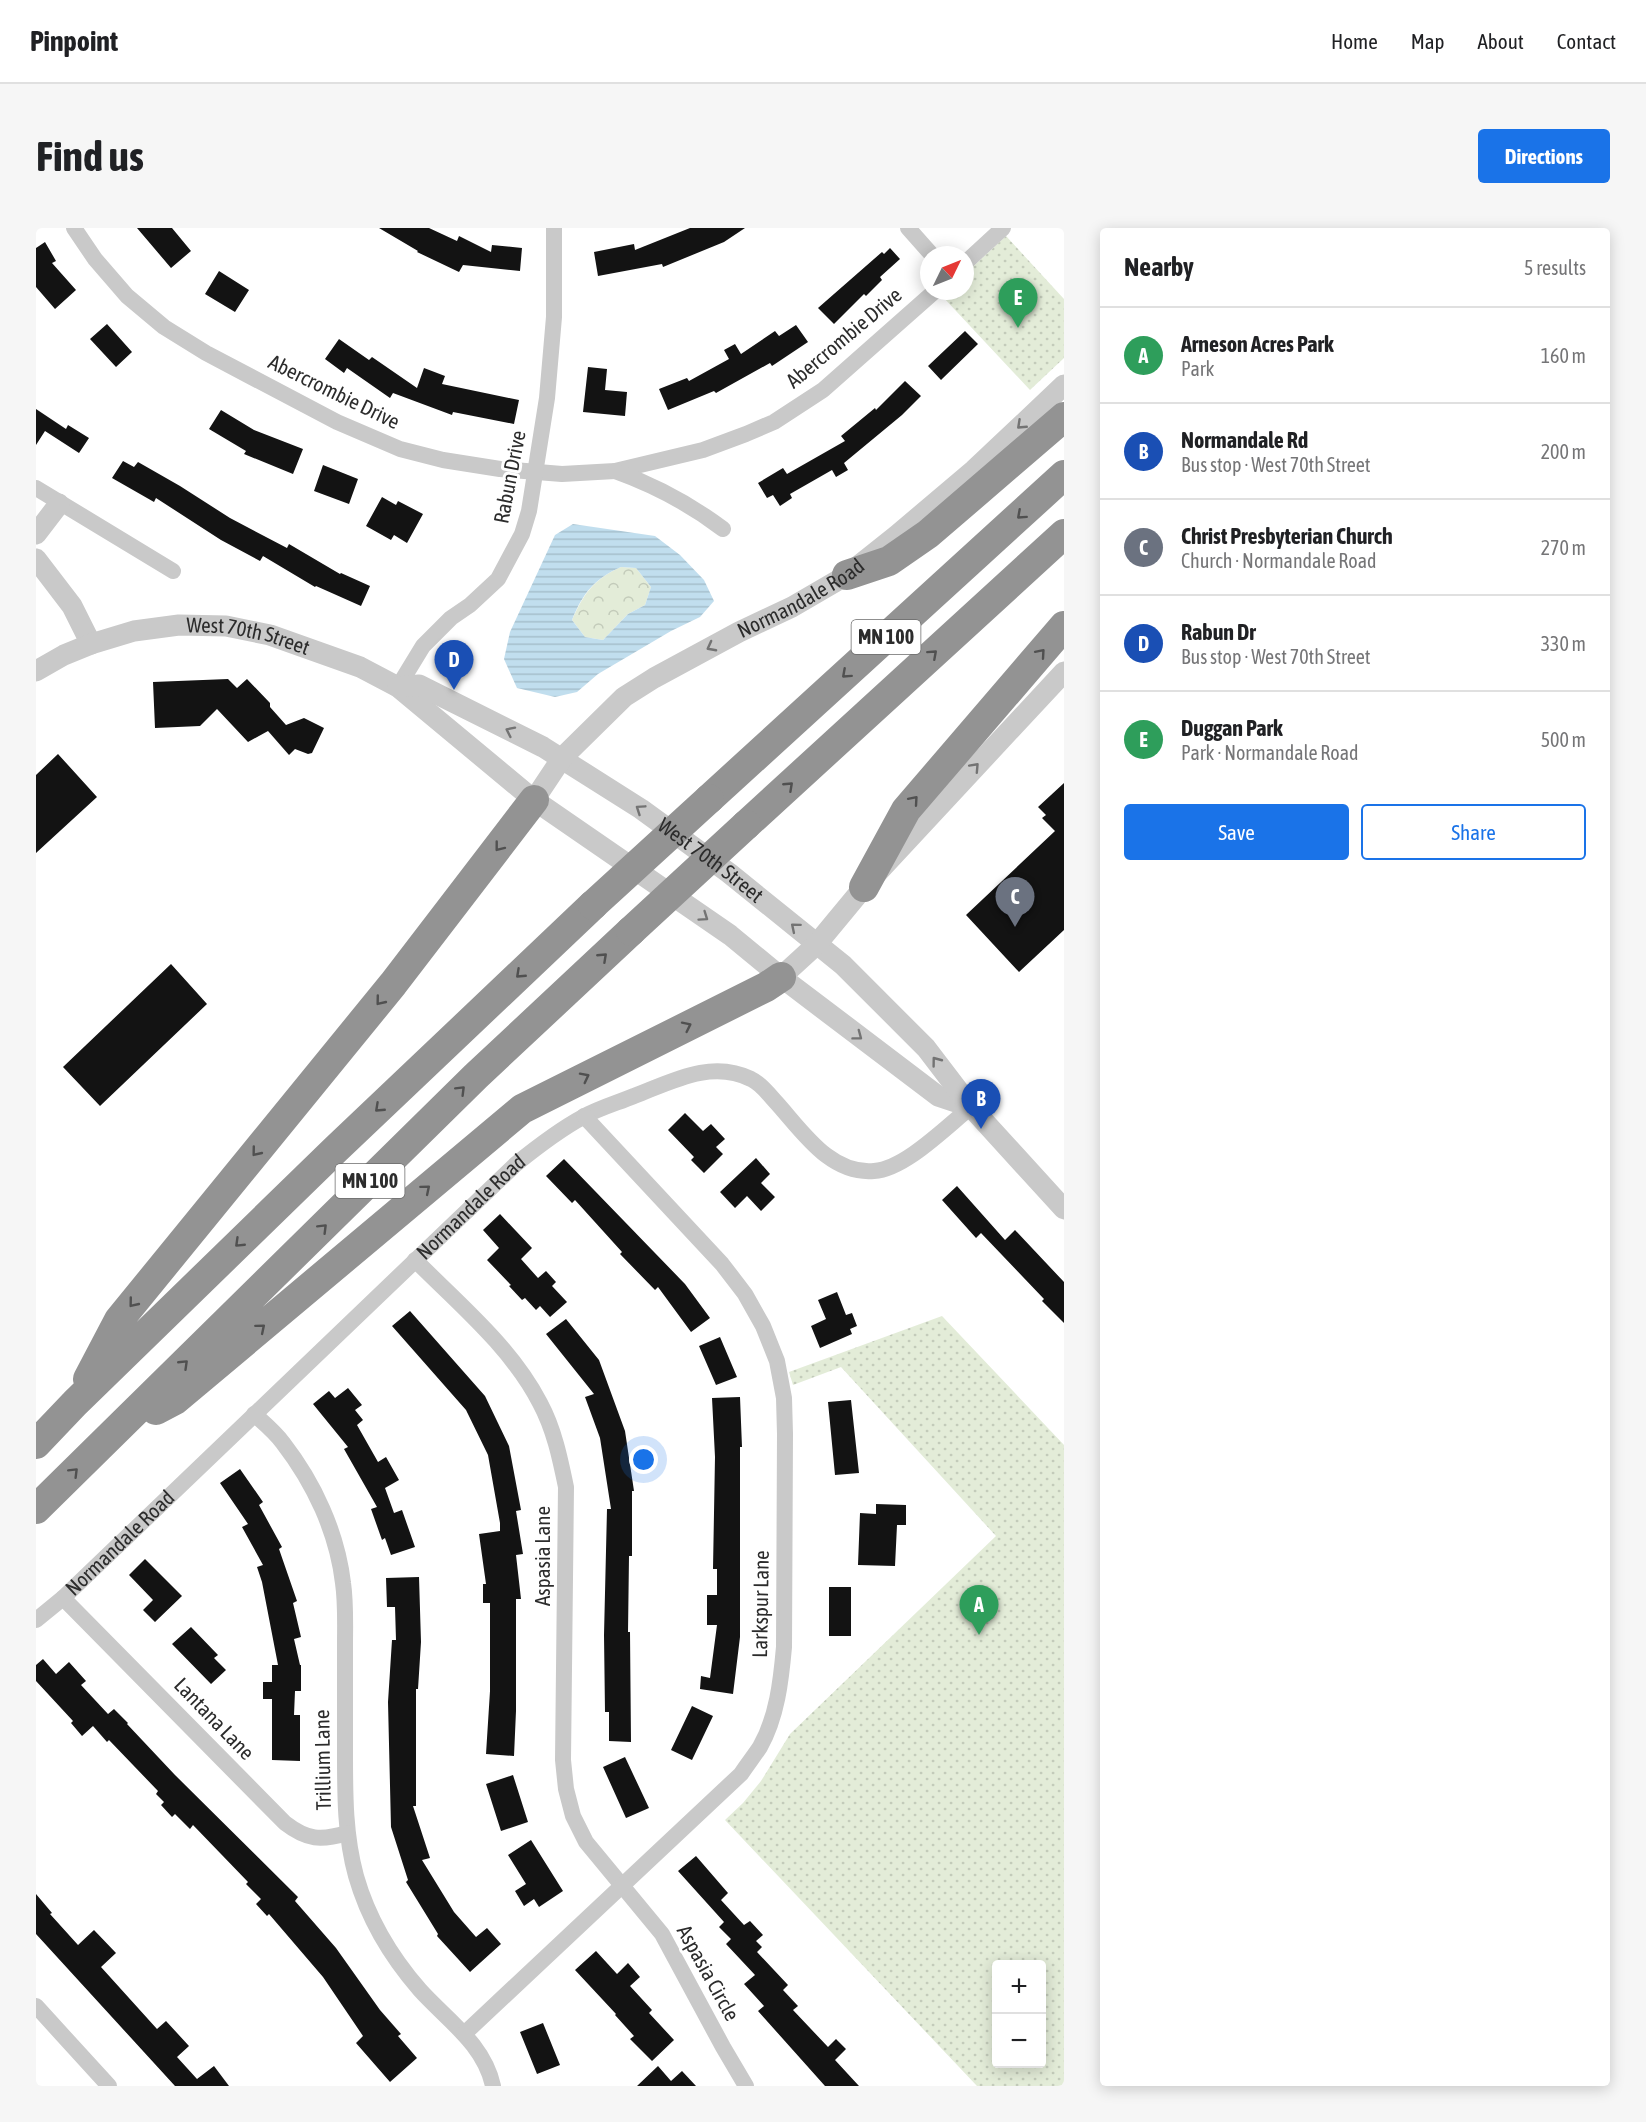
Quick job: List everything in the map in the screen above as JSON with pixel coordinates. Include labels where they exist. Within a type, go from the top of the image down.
[{"type":"highway","points":[[847,575],[889,561],[928,534],[1064,417]]},
{"type":"highway","name":"MN 100","points":[[36,1444],[75,1403],[336,1149],[593,905],[1064,475]]},
{"type":"highway","name":"MN 100","points":[[36,1509],[476,1076],[1064,534]]},
{"type":"highway","points":[[864,887],[906,810],[1064,626]]},
{"type":"highway","points":[[75,1403],[119,1320],[393,984],[534,800]]},
{"type":"highway","points":[[111,1434],[175,1400],[522,1108],[759,991],[781,977]]},
{"type":"street","name":"Abercrombie Drive","points":[[74,228],[95,259],[127,296],[164,327],[206,353],[337,422],[400,449],[500,469],[535,472],[562,474],[615,471],[703,450],[774,422],[823,390],[925,300]]},
{"type":"street","name":"Rabun Drive","points":[[398,687],[423,646],[451,618],[470,606],[498,579],[522,534],[529,512],[547,398],[554,317],[554,228]]},
{"type":"street","points":[[908,228],[924,246]]},
{"type":"street","points":[[974,253],[992,232]]},
{"type":"street","name":"Normandale Road","points":[[534,800],[562,758],[624,697],[717,644],[792,607],[847,575],[974,470],[1064,385]]},
{"type":"street","points":[[615,471],[648,483],[694,508],[723,529]]},
{"type":"street","points":[[36,488],[173,571]]},
{"type":"street","points":[[36,534],[59,504]]},
{"type":"street","points":[[36,559],[72,606],[91,644]]},
{"type":"street","name":"West 70th Street","points":[[36,671],[64,655],[91,644],[134,631],[168,626],[226,626],[270,635],[360,667],[398,687],[534,800],[730,936],[938,1096],[971,1107]]},
{"type":"street","points":[[781,977],[816,945],[864,887],[1064,672]]},
{"type":"street","name":"West 70th Street","points":[[398,687],[419,685],[562,758],[641,809],[729,873],[843,965],[926,1048],[971,1107],[1064,1209]]},
{"type":"street","name":"Normandale Road","points":[[36,1620],[63,1598],[516,1164],[546,1140],[584,1116],[694,1073],[714,1070],[733,1072],[753,1079],[824,1155],[839,1165],[856,1171],[874,1171],[891,1167],[907,1159],[971,1107]]},
{"type":"street","name":"Larkspur Lane","points":[[464,2034],[741,1774],[760,1746],[773,1714],[782,1681],[784,1398],[777,1361],[763,1326],[745,1294],[722,1264],[584,1116]]},
{"type":"street","name":"Aspasia Lane","points":[[415,1260],[518,1367],[541,1404],[556,1444],[566,1487],[567,1519],[563,1760],[566,1789],[573,1816],[586,1842],[623,1886]]},
{"type":"street","name":"Trillium Lane","points":[[255,1414],[282,1441],[305,1473],[336,1545],[344,1584],[347,1833],[356,1878],[372,1918],[393,1956],[420,1990],[480,2053],[493,2086]]},
{"type":"street","name":"Lantana Lane","points":[[63,1598],[285,1823],[299,1834],[314,1838],[331,1838],[347,1833]]},
{"type":"street","name":"Aspasia Circle","points":[[623,1886],[662,1934],[746,2086]]},
{"type":"street","points":[[36,2006],[110,2086]]},
{"type":"green space","points":[[1006,236],[1064,299],[1064,358],[1030,390],[946,300],[974,300],[974,266]]},
{"type":"green space","points":[[621,567],[636,568],[651,587],[645,605],[628,614],[603,640],[585,637],[572,620],[576,610],[597,582]]},
{"type":"green space","points":[[942,1316],[1064,1445],[1064,2086],[977,2086],[725,1820],[761,1781],[790,1734],[996,1536],[841,1367],[793,1385],[789,1372]]},
{"type":"water","points":[[573,524],[655,536],[680,555],[704,580],[714,601],[700,617],[671,631],[598,674],[577,692],[555,697],[517,688],[504,659],[510,632],[555,535]],"holes":[[[621,567],[636,568],[651,587],[645,605],[628,614],[603,640],[585,637],[572,620],[580,602],[590,588]]]},
{"type":"building","points":[[137,228],[172,228],[191,251],[171,268]]},
{"type":"building","points":[[379,228],[429,228],[457,241],[459,236],[491,252],[492,245],[522,248],[520,271],[463,265],[459,272],[417,252]]},
{"type":"building","points":[[690,228],[745,228],[724,242],[663,267],[662,264],[598,276],[594,252],[634,244],[635,250]]},
{"type":"building","points":[[45,242],[56,261],[52,263],[76,290],[55,309],[36,287],[36,248]]},
{"type":"building","points":[[890,248],[900,259],[880,277],[882,280],[866,296],[864,294],[834,324],[818,308],[882,252],[884,254]]},
{"type":"building","points":[[219,271],[249,290],[235,312],[205,294]]},
{"type":"building","points":[[107,324],[132,352],[116,367],[90,339]]},
{"type":"building","points":[[796,325],[808,342],[772,366],[770,363],[716,393],[714,391],[668,410],[659,389],[687,378],[689,381],[729,359],[724,350],[735,344],[741,354],[775,331],[779,336]]},
{"type":"building","points":[[965,331],[978,344],[941,380],[928,366]]},
{"type":"building","points":[[339,339],[369,360],[372,357],[417,388],[424,368],[445,376],[442,384],[519,400],[514,424],[453,412],[452,415],[393,393],[390,398],[347,368],[344,373],[325,359]]},
{"type":"building","points":[[588,367],[607,369],[605,390],[627,392],[625,416],[583,412]]},
{"type":"building","points":[[905,381],[921,396],[902,415],[844,463],[848,470],[836,477],[832,470],[790,494],[792,498],[780,506],[773,495],[767,498],[758,483],[783,468],[787,474],[845,441],[841,436],[875,408],[876,410]]},
{"type":"building","points":[[36,409],[66,429],[68,425],[89,438],[79,453],[45,431],[36,445]]},
{"type":"building","points":[[221,410],[254,430],[303,449],[293,474],[244,454],[246,451],[209,429]]},
{"type":"building","points":[[123,461],[134,467],[138,462],[230,518],[287,548],[289,544],[340,574],[370,586],[361,606],[315,587],[263,556],[260,561],[221,540],[156,498],[154,502],[112,478]]},
{"type":"building","points":[[323,465],[358,479],[349,504],[314,491]]},
{"type":"building","points":[[382,497],[396,505],[398,501],[423,514],[407,543],[394,535],[391,540],[366,526]]},
{"type":"building","points":[[228,679],[237,688],[247,679],[270,703],[270,707],[286,725],[304,718],[324,728],[312,753],[308,754],[295,749],[289,755],[268,731],[248,742],[217,709],[200,726],[155,728],[153,682]]},
{"type":"building","points":[[58,754],[97,797],[36,853],[36,775]]},
{"type":"building","points":[[1064,783],[1064,930],[1019,972],[966,915],[1055,831],[1042,818],[1046,815],[1038,807]]},
{"type":"building","points":[[171,964],[207,1004],[100,1106],[63,1067]]},
{"type":"building","points":[[685,1113],[703,1131],[711,1124],[725,1139],[716,1147],[723,1154],[704,1173],[691,1160],[694,1157],[668,1130]]},
{"type":"building","points":[[756,1158],[770,1174],[761,1183],[775,1197],[761,1211],[747,1196],[735,1208],[720,1192]]},
{"type":"building","points":[[564,1159],[685,1284],[710,1318],[691,1332],[658,1287],[655,1290],[620,1254],[622,1252],[575,1200],[572,1203],[546,1176]]},
{"type":"building","points":[[957,1186],[1005,1240],[1015,1230],[1064,1282],[1064,1323],[981,1233],[976,1238],[942,1200]]},
{"type":"building","points":[[500,1214],[532,1248],[521,1259],[538,1278],[546,1271],[556,1282],[552,1286],[567,1302],[550,1317],[540,1306],[536,1310],[525,1298],[522,1300],[487,1260],[499,1248],[483,1230]]},
{"type":"building","points":[[837,1292],[846,1315],[852,1313],[857,1326],[850,1329],[852,1334],[820,1348],[811,1326],[826,1319],[818,1300]]},
{"type":"building","points":[[410,1311],[485,1396],[509,1446],[521,1510],[516,1511],[523,1554],[516,1555],[521,1599],[516,1599],[514,1756],[486,1754],[490,1691],[490,1603],[483,1603],[483,1584],[486,1584],[479,1534],[500,1531],[488,1455],[466,1410],[392,1326]]},
{"type":"building","points":[[566,1319],[599,1360],[625,1431],[634,1491],[632,1491],[632,1556],[629,1556],[628,1632],[630,1632],[631,1742],[609,1741],[609,1712],[605,1712],[607,1509],[611,1509],[600,1438],[585,1397],[594,1394],[546,1334]]},
{"type":"building","points":[[720,1337],[737,1377],[716,1385],[699,1346]]},
{"type":"building","points":[[348,1388],[362,1405],[355,1410],[363,1420],[357,1425],[378,1462],[386,1457],[399,1480],[385,1488],[394,1513],[402,1510],[415,1547],[391,1555],[385,1538],[382,1540],[371,1509],[377,1507],[344,1449],[348,1447],[313,1404],[329,1391],[335,1398]]},
{"type":"building","points":[[740,1397],[742,1447],[740,1447],[740,1637],[733,1694],[700,1689],[701,1676],[710,1678],[717,1625],[707,1625],[707,1595],[717,1595],[717,1569],[713,1569],[715,1457],[712,1398]]},
{"type":"building","points":[[851,1400],[859,1473],[835,1475],[828,1402]]},
{"type":"building","points":[[240,1469],[263,1502],[259,1505],[282,1547],[279,1549],[297,1601],[293,1603],[301,1637],[294,1639],[301,1665],[301,1691],[295,1691],[294,1715],[300,1715],[300,1761],[272,1760],[272,1699],[263,1699],[263,1682],[272,1682],[272,1665],[278,1665],[257,1567],[263,1565],[242,1527],[248,1524],[220,1483]]},
{"type":"building","points":[[876,1504],[906,1505],[906,1525],[897,1525],[895,1566],[858,1565],[860,1513],[876,1514]]},
{"type":"building","points":[[145,1559],[182,1596],[155,1622],[143,1610],[153,1600],[129,1575]]},
{"type":"building","points":[[419,1577],[421,1642],[418,1689],[416,1689],[416,1806],[413,1806],[430,1858],[422,1860],[454,1912],[476,1937],[487,1928],[501,1944],[470,1972],[437,1936],[438,1934],[406,1882],[408,1880],[391,1827],[388,1702],[392,1640],[396,1640],[395,1607],[387,1607],[386,1578]]},
{"type":"building","points":[[829,1587],[851,1587],[851,1636],[829,1636]]},
{"type":"building","points":[[191,1627],[218,1655],[214,1658],[226,1670],[211,1684],[172,1644]]},
{"type":"building","points":[[43,1659],[56,1674],[69,1662],[86,1681],[81,1685],[108,1714],[114,1709],[175,1775],[298,1897],[295,1901],[336,1948],[380,2010],[401,2034],[398,2036],[417,2058],[390,2082],[356,2043],[363,2036],[323,1977],[269,1914],[267,1916],[256,1904],[261,1899],[246,1884],[248,1882],[193,1825],[190,1829],[175,1814],[172,1817],[161,1805],[164,1802],[156,1794],[158,1791],[109,1740],[107,1742],[93,1726],[82,1736],[71,1723],[73,1721],[36,1681],[36,1665]]},
{"type":"building","points":[[692,1706],[713,1716],[692,1760],[671,1750]]},
{"type":"building","points":[[625,1757],[649,1808],[626,1818],[603,1767]]},
{"type":"building","points":[[513,1775],[528,1822],[501,1831],[486,1784]]},
{"type":"building","points":[[531,1840],[563,1891],[539,1907],[534,1899],[524,1906],[515,1891],[526,1884],[508,1855]]},
{"type":"building","points":[[696,1856],[728,1893],[721,1900],[744,1925],[750,1921],[763,1935],[756,1941],[762,1947],[757,1952],[788,1985],[783,1990],[798,2006],[793,2010],[828,2047],[836,2039],[846,2049],[835,2060],[859,2086],[825,2086],[758,2011],[764,2006],[744,1984],[755,1975],[726,1944],[731,1939],[719,1927],[724,1922],[678,1871]]},
{"type":"building","points":[[36,1894],[52,1913],[50,1914],[78,1945],[94,1930],[116,1953],[101,1967],[157,2029],[166,2021],[189,2046],[177,2057],[197,2079],[214,2066],[229,2086],[175,2086],[36,1934]]},
{"type":"building","points":[[596,1951],[617,1974],[628,1963],[640,1977],[630,1986],[652,2010],[649,2013],[674,2040],[652,2061],[630,2039],[634,2036],[616,2014],[575,1970]]},
{"type":"building","points":[[543,2023],[560,2065],[537,2074],[520,2032]]},
{"type":"building","points":[[658,2066],[671,2081],[682,2071],[696,2086],[637,2086]]},
{"type":"place","name":"Duggan Park","points":[[1018,328]]},
{"type":"place","name":"Rabun Dr","points":[[454,690]]},
{"type":"place","name":"Christ Presbyterian Church","points":[[1015,927]]},
{"type":"place","name":"Normandale Rd","points":[[981,1129]]},
{"type":"place","name":"Arneson Acres Park","points":[[979,1635]]}]
